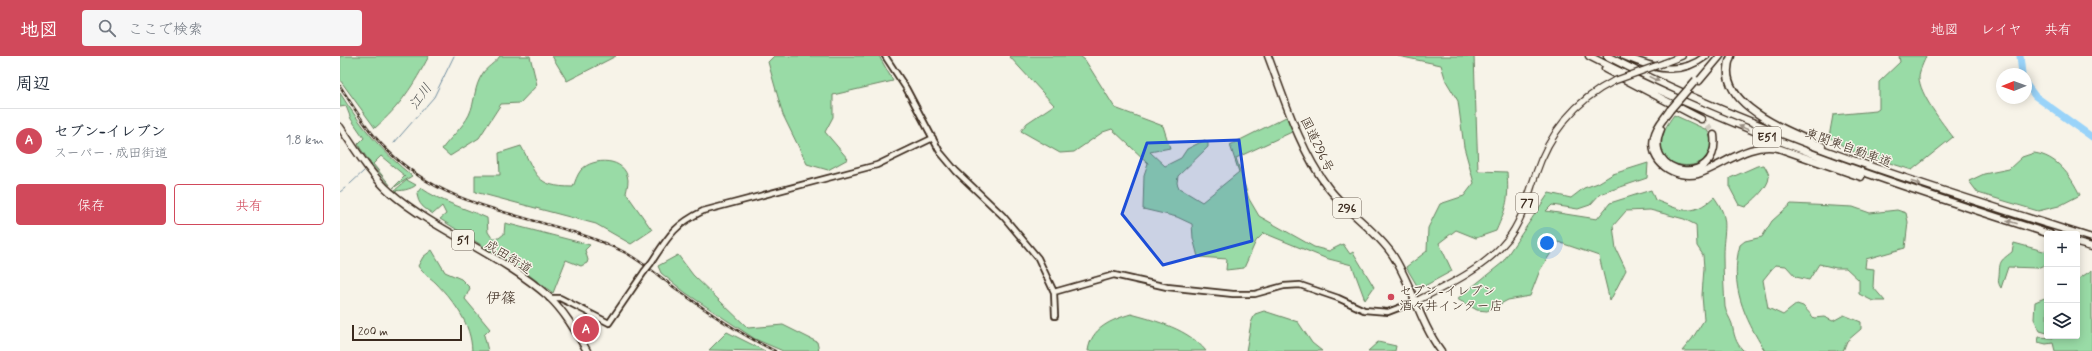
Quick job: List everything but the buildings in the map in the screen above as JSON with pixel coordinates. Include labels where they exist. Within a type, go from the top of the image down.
[{"type":"highway","name":"国道296号","points":[[1268,56],[1304,146],[1317,171],[1336,197],[1378,237],[1391,253],[1400,269],[1429,334],[1441,351]]},
{"type":"highway","points":[[1584,56],[1638,87],[1701,119]]},
{"type":"highway","name":"東関東自動車道","points":[[1589,56],[1654,88],[1757,134],[1847,168],[2044,232]]},
{"type":"highway","name":"東関東自動車道","points":[[1607,56],[1693,98],[1760,126],[1879,170],[2092,238]]},
{"type":"highway","points":[[1624,56],[1644,64],[1672,69],[1687,68],[1706,56]]},
{"type":"highway","points":[[1698,80],[1715,56]]},
{"type":"highway","points":[[1720,56],[1658,126],[1654,137],[1654,150],[1661,164],[1672,172],[1689,176],[1716,166],[1758,147],[1771,147],[1855,175],[1952,203]]},
{"type":"highway","points":[[1731,56],[1727,70],[1731,87],[1740,99],[1756,112],[1787,130],[1879,170]]},
{"type":"highway","points":[[1672,110],[1663,126],[1658,140],[1660,153],[1668,165],[1683,171],[1702,167],[1712,155],[1714,135]]},
{"type":"highway","name":"成田街道","points":[[340,127],[370,170],[389,191],[414,210],[530,282],[550,298],[570,322],[587,351]]},
{"type":"highway","points":[[2080,244],[2092,247]]},
{"type":"main road","name":"77","points":[[1414,302],[1454,282],[1485,262],[1500,248],[1520,220],[1541,160],[1554,134],[1578,105],[1614,81],[1682,56]]},
{"type":"street","points":[[885,56],[906,88],[949,164],[1003,216],[1034,254],[1043,268],[1054,292],[1055,316]]},
{"type":"street","points":[[550,298],[560,298],[609,323],[673,230],[685,219],[703,211],[877,165],[933,138]]},
{"type":"street","points":[[1054,292],[1114,275],[1167,287],[1233,294],[1255,294],[1284,286],[1300,286],[1338,298],[1364,310],[1388,312],[1414,302]]},
{"type":"highlighted area","points":[[1239,140],[1252,241],[1163,265],[1122,214],[1147,143]]},
{"type":"green space","points":[[340,56],[429,56],[406,95],[375,128],[340,80]]},
{"type":"green space","points":[[500,56],[530,56],[537,85],[520,103],[501,104],[479,138],[450,156],[442,149],[469,115],[476,89],[483,73]]},
{"type":"green space","points":[[552,56],[616,56],[567,81]]},
{"type":"green space","points":[[774,56],[879,56],[893,81],[833,95],[833,117],[825,132],[848,159],[828,170],[807,164],[783,115],[768,62]]},
{"type":"green space","points":[[1009,56],[1080,56],[1085,60],[1115,108],[1163,126],[1170,148],[1150,152],[1165,166],[1181,158],[1187,149],[1205,140],[1208,143],[1208,147],[1178,176],[1177,183],[1179,188],[1202,202],[1239,172],[1230,145],[1288,116],[1294,131],[1236,158],[1249,199],[1259,216],[1314,247],[1329,251],[1343,244],[1350,254],[1353,252],[1374,287],[1365,300],[1352,265],[1325,258],[1264,233],[1256,241],[1244,268],[1226,270],[1227,259],[1198,257],[1193,238],[1192,224],[1177,217],[1143,209],[1144,175],[1148,163],[1112,129],[1103,132],[1074,152],[1060,153],[1021,131],[1027,123],[1054,105]]},
{"type":"green space","points":[[1398,56],[1474,56],[1478,171],[1507,172],[1508,190],[1506,203],[1503,215],[1496,231],[1476,238],[1456,230],[1439,243],[1452,271],[1419,289],[1406,267],[1427,251],[1428,228],[1440,204],[1464,196],[1474,183],[1464,147],[1458,101],[1446,81],[1441,65]]},
{"type":"green space","points":[[1899,56],[1926,56],[1919,75],[1920,84],[1927,100],[1943,125],[1953,137],[1912,170],[1851,151],[1829,137],[1833,115],[1876,111],[1879,109],[1879,82],[1900,62]]},
{"type":"green space","points":[[340,93],[372,138],[412,176],[393,188],[405,176],[381,156],[373,164],[390,185],[372,165],[358,144],[364,138],[351,119],[346,106],[340,107]]},
{"type":"green space","points":[[1674,115],[1707,130],[1711,147],[1706,158],[1696,164],[1682,165],[1670,161],[1662,151],[1662,136]]},
{"type":"green space","points":[[521,146],[534,172],[544,182],[551,185],[573,187],[581,170],[593,163],[601,161],[615,163],[622,167],[626,172],[628,180],[626,193],[652,230],[631,244],[596,224],[475,192],[475,175],[500,175],[499,153]]},
{"type":"green space","points":[[2034,153],[2056,162],[2072,180],[2080,195],[2059,206],[2038,211],[1978,193],[1969,181],[1984,174],[2009,169],[2022,157]]},
{"type":"green space","points":[[1648,163],[1647,178],[1600,194],[1590,205],[1578,209],[1552,205],[1546,211],[1597,219],[1610,203],[1651,190],[1655,200],[1672,207],[1686,210],[1699,208],[1714,197],[1723,212],[1725,225],[1723,261],[1725,307],[1737,342],[1744,351],[1682,351],[1692,339],[1704,320],[1702,295],[1704,268],[1703,255],[1697,246],[1696,225],[1684,219],[1650,210],[1626,211],[1613,226],[1616,249],[1626,270],[1610,301],[1599,256],[1558,242],[1540,270],[1530,296],[1508,300],[1487,311],[1477,310],[1457,299],[1502,263],[1549,193],[1571,198],[1584,188],[1598,183],[1613,174]]},
{"type":"green space","points":[[1764,165],[1769,176],[1763,190],[1745,207],[1739,205],[1730,188],[1730,178],[1757,166]]},
{"type":"green space","points":[[407,180],[416,185],[406,190],[395,190]]},
{"type":"green space","points":[[421,188],[445,201],[487,218],[488,232],[492,238],[499,238],[504,234],[505,223],[590,245],[585,250],[588,260],[587,263],[581,266],[566,260],[553,293],[529,275],[440,219],[446,214],[442,206],[433,214],[424,208],[420,203],[417,193]]},
{"type":"green space","points":[[1791,204],[1853,207],[1870,213],[1897,210],[1906,213],[1908,222],[1905,248],[1866,259],[1865,268],[1874,269],[1873,287],[1885,301],[1873,301],[1859,294],[1859,280],[1846,268],[1836,268],[1819,264],[1809,280],[1796,277],[1786,266],[1775,265],[1763,280],[1768,308],[1783,315],[1797,304],[1803,306],[1814,318],[1824,317],[1833,321],[1844,315],[1861,322],[1861,329],[1847,341],[1843,351],[1765,351],[1751,326],[1740,300],[1736,274],[1740,245],[1745,241],[1762,237],[1772,221]]},
{"type":"green space","points":[[2014,243],[2044,251],[2044,265],[2037,268],[2008,267],[2001,288],[1998,281],[2000,264],[2002,260],[2012,252]]},
{"type":"green space","points":[[432,250],[445,272],[461,279],[470,288],[465,299],[490,329],[484,335],[488,351],[472,351],[469,331],[461,314],[443,291],[418,266],[423,257]]},
{"type":"green space","points":[[678,255],[693,275],[748,328],[783,325],[817,342],[819,351],[783,351],[755,339],[686,293],[661,273],[658,266]]},
{"type":"green space","points":[[2092,270],[2092,351],[2055,351],[2053,343],[2046,344],[2038,342],[2039,337],[2044,337],[2044,339],[2080,339],[2080,278]]},
{"type":"green space","points":[[2044,298],[2044,332],[2040,331],[2034,319],[2035,302]]},
{"type":"green space","points":[[1264,311],[1298,322],[1312,343],[1322,351],[1246,351],[1251,323],[1255,314]]},
{"type":"green space","points":[[1131,314],[1181,331],[1199,343],[1206,351],[1088,351],[1093,336],[1103,326],[1116,319]]},
{"type":"green space","points":[[727,332],[765,351],[709,350]]},
{"type":"green space","points":[[1378,342],[1396,346],[1395,351],[1368,351]]},
{"type":"waterway","name":"江川","points":[[394,143],[434,97],[454,56]]},
{"type":"waterway","points":[[2020,56],[2021,68]]},
{"type":"waterway","points":[[2032,92],[2035,96],[2092,137]]},
{"type":"waterway","name":"江川","points":[[350,184],[364,171]]},
{"type":"waterway","name":"江川","points":[[340,192],[345,188]]},
{"type":"tunnel","points":[[1701,119],[1707,124],[1714,135]]},
{"type":"railway","points":[[340,86],[374,135],[387,150],[413,172],[442,189],[471,202],[564,229],[626,253],[713,315],[749,338],[775,351]]},
{"type":"place","name":"セブン-イレブン 酒々井インター店","points":[[1391,297]]},
{"type":"place","name":"セブン-イレブン","points":[[586,329]]},
{"type":"district","name":"伊篠","points":[[501,298]]}]
